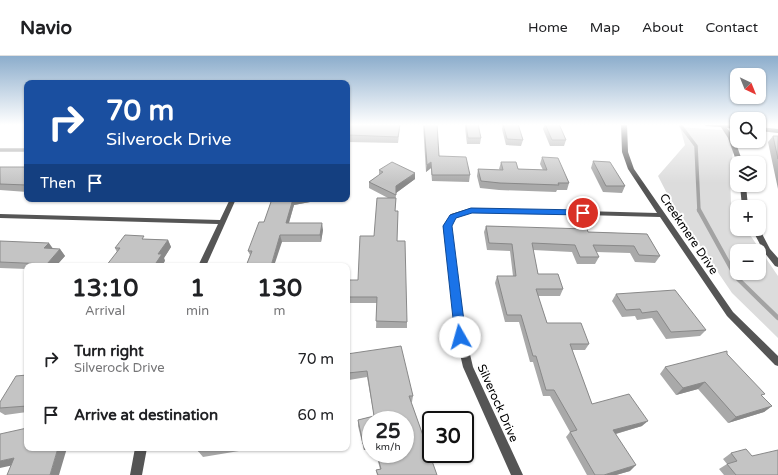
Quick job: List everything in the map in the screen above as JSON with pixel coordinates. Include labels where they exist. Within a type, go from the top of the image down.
[{"type":"street","name":"Creekmere Drive","points":[[625,144],[625,152],[631,169],[730,314],[778,362]]},
{"type":"street","points":[[733,144],[737,156]]},
{"type":"street","points":[[203,263],[232,202]]},
{"type":"street","name":"Silverock Drive","points":[[517,475],[468,367],[460,337],[448,226],[453,216],[471,210],[662,215]]},
{"type":"street","points":[[0,216],[222,222]]},
{"type":"street","points":[[760,236],[767,250],[778,264]]},
{"type":"street","points":[[136,475],[140,451]]},
{"type":"shaded area","points":[[685,144],[730,144],[730,148],[734,148],[732,156],[730,156],[730,236],[751,236],[756,244],[730,244],[730,280],[766,280],[766,258],[778,276],[778,338],[732,293],[675,209],[658,176],[685,145]]},
{"type":"building","points":[[425,144],[438,144],[439,156],[466,157],[470,175],[432,175],[431,162],[427,165]]},
{"type":"building","points":[[775,144],[778,144],[778,159]]},
{"type":"building","points":[[542,157],[558,158],[569,183],[558,183],[559,185],[481,181],[478,169],[503,170],[501,162],[516,162],[518,169],[547,170]]},
{"type":"building","points":[[593,161],[610,162],[625,186],[606,186]]},
{"type":"building","points":[[392,162],[415,173],[396,186],[396,195],[369,182],[383,172],[379,170]]},
{"type":"building","points":[[0,167],[24,167],[24,185],[0,184]]},
{"type":"building","points":[[377,198],[396,198],[395,211],[398,211],[397,241],[405,241],[407,322],[376,321],[377,297],[350,297],[350,280],[358,280],[360,236],[374,236]]},
{"type":"building","points":[[271,202],[292,202],[286,223],[322,223],[320,235],[280,235],[272,263],[247,263],[252,251],[248,251],[259,222],[264,222]]},
{"type":"building","points":[[486,226],[587,229],[588,232],[647,234],[660,256],[639,255],[634,246],[593,245],[599,257],[580,257],[575,245],[532,243],[538,274],[558,274],[563,289],[536,289],[547,323],[581,323],[589,344],[570,344],[592,404],[629,394],[648,421],[613,430],[636,465],[604,475],[595,475],[570,432],[577,430],[554,390],[546,390],[536,356],[533,356],[521,315],[507,315],[497,276],[516,276],[512,244],[489,243]]},
{"type":"building","points":[[125,235],[144,236],[142,239],[168,240],[158,254],[162,254],[156,263],[108,263],[120,248],[115,248]]},
{"type":"building","points":[[0,241],[49,243],[44,248],[60,249],[48,263],[0,262]]},
{"type":"building","points":[[675,290],[706,330],[671,332],[657,311],[642,313],[640,309],[626,310],[616,294]]},
{"type":"building","points":[[401,346],[413,396],[409,396],[422,433],[422,463],[433,463],[437,475],[378,475],[376,470],[381,469],[379,463],[414,463],[414,411],[373,411],[367,371],[350,373],[350,354]]},
{"type":"building","points":[[727,351],[727,354],[765,394],[761,395],[772,406],[736,417],[705,382],[683,388],[665,367]]},
{"type":"building","points":[[24,375],[24,406],[0,408],[0,402],[16,376]]},
{"type":"building","points":[[362,419],[362,439],[358,420]]},
{"type":"building","points":[[24,429],[24,451],[57,451],[50,475],[7,475],[14,458],[0,461],[0,434]]},
{"type":"building","points":[[746,449],[752,456],[778,450],[778,475],[736,475],[727,464],[737,461],[731,453]]},
{"type":"waterway","points":[[694,144],[696,146],[699,211]]},
{"type":"waterway","points":[[0,150],[24,150]]},
{"type":"waterway","points":[[699,210],[736,277],[778,318]]},
{"type":"route","points":[[460,337],[448,226],[453,216],[471,210],[583,213]]}]
